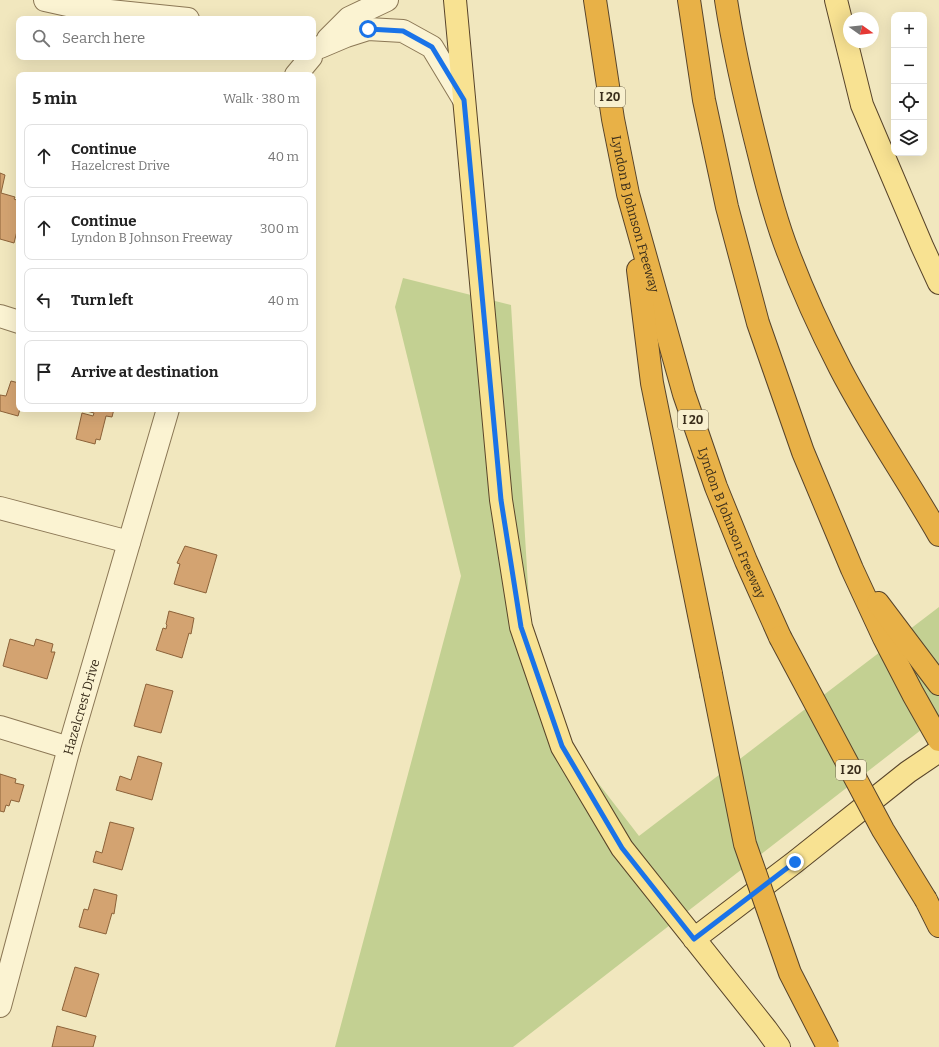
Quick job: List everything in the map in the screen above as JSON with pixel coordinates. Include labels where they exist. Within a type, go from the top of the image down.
[{"type":"highway","name":"Lyndon B Johnson Freeway","points":[[595,0],[613,119],[628,194],[682,386],[716,487],[746,562],[780,637],[883,830],[926,900],[939,917]]},
{"type":"highway","points":[[689,0],[704,100],[727,207],[758,323],[803,452],[852,569],[891,652],[939,740]]},
{"type":"highway","points":[[726,0],[748,111],[767,185],[788,252],[815,316],[841,369],[877,434],[939,535]]},
{"type":"highway","points":[[628,194],[652,383],[744,844],[790,973],[828,1047]]},
{"type":"highway","points":[[852,569],[939,684]]},
{"type":"highway","points":[[926,900],[939,926]]},
{"type":"main road","points":[[455,0],[501,500],[521,627],[562,746],[622,848],[779,1047]]},
{"type":"main road","points":[[836,0],[862,105],[922,246],[939,282]]},
{"type":"main road","points":[[694,939],[795,862],[908,772],[939,751]]},
{"type":"street","points":[[45,0],[81,8],[159,16]]},
{"type":"street","points":[[316,52],[349,18],[387,0]]},
{"type":"street","points":[[316,52],[346,36],[368,29],[403,31],[432,47],[464,100]]},
{"type":"street","points":[[299,72],[309,60]]},
{"type":"street","points":[[0,316],[16,321]]},
{"type":"street","name":"Hazelcrest Drive","points":[[0,1006],[69,748],[167,412]]},
{"type":"street","points":[[0,508],[129,542]]},
{"type":"street","points":[[0,728],[69,748]]},
{"type":"green space","points":[[403,278],[511,305],[535,701],[639,836],[939,607],[939,716],[513,1047],[335,1047],[461,576],[395,307]]},
{"type":"building","points":[[0,173],[5,175],[1,193],[15,197],[14,199],[16,200],[16,235],[14,243],[0,239]]},
{"type":"building","points":[[11,381],[16,382],[16,412],[19,412],[18,416],[0,411],[0,395],[6,396]]},
{"type":"building","points":[[90,412],[113,412],[112,417],[106,416],[100,440],[96,439],[95,444],[76,439],[82,413],[93,416],[94,413]]},
{"type":"building","points":[[185,546],[217,555],[206,593],[174,584],[180,564],[177,563]]},
{"type":"building","points":[[169,611],[194,618],[191,634],[189,633],[182,658],[156,650],[163,628],[166,629]]},
{"type":"building","points":[[10,639],[34,646],[36,639],[53,644],[51,652],[55,652],[47,679],[3,666]]},
{"type":"building","points":[[146,684],[173,691],[161,733],[134,726]]},
{"type":"building","points":[[138,756],[162,763],[152,800],[116,790],[120,776],[131,780]]},
{"type":"building","points":[[0,774],[16,779],[15,783],[24,785],[19,802],[11,800],[9,806],[6,805],[4,812],[0,811]]},
{"type":"building","points":[[110,822],[134,828],[122,870],[93,862],[96,851],[102,853]]},
{"type":"building","points":[[94,889],[117,895],[114,914],[112,913],[106,934],[79,927],[84,909],[88,910]]},
{"type":"building","points":[[75,967],[99,974],[86,1017],[62,1010]]},
{"type":"building","points":[[57,1026],[96,1036],[93,1047],[52,1047]]},
{"type":"route","points":[[368,29],[403,31],[432,47],[464,100],[501,500],[521,627],[562,746],[622,848],[694,939],[795,862]]}]
